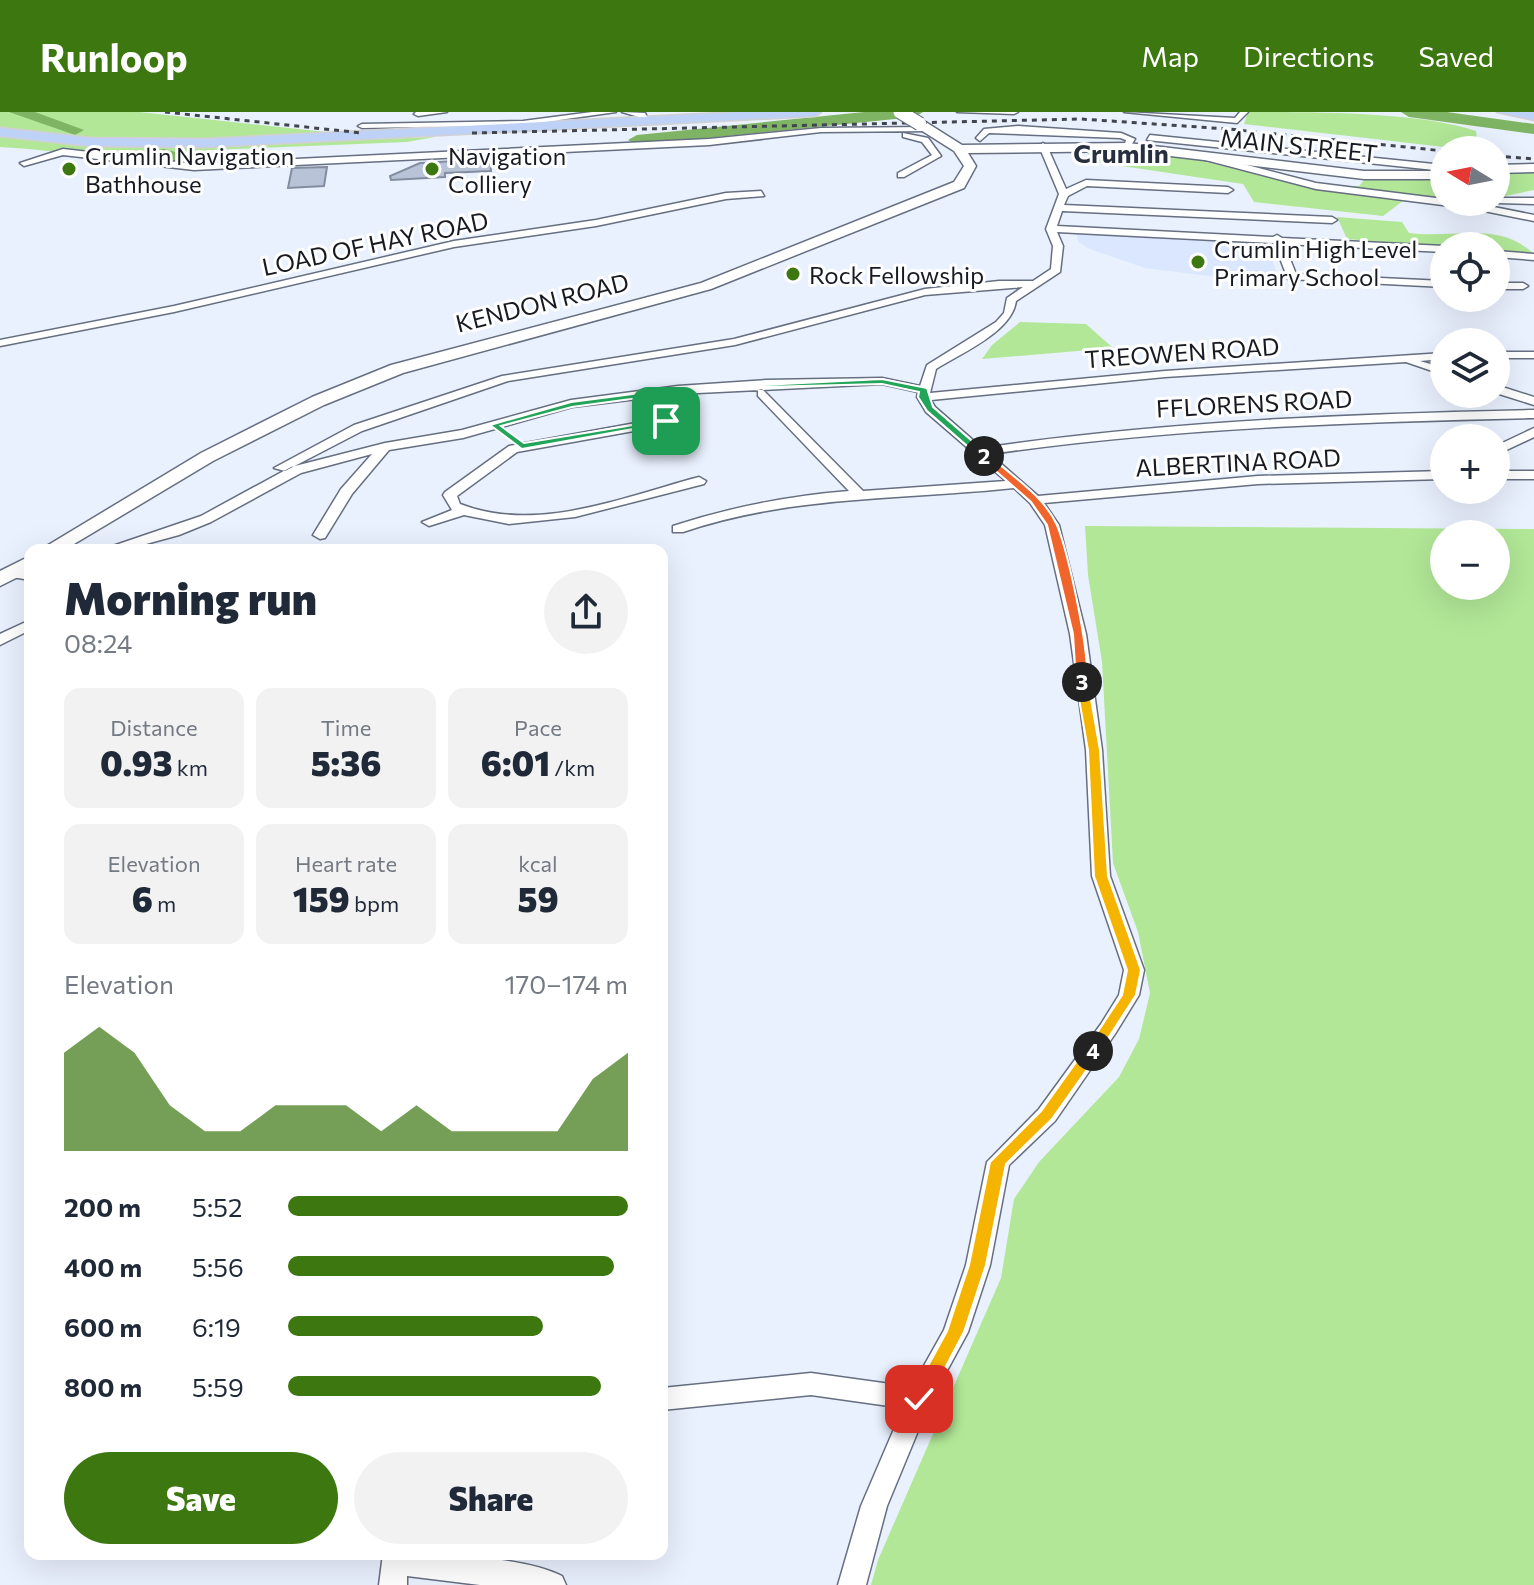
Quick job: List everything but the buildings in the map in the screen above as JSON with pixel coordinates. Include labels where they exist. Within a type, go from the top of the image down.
[{"type":"main road","points":[[0,132],[91,142],[206,143],[815,112]]},
{"type":"main road","points":[[900,112],[959,149]]},
{"type":"main road","points":[[1503,112],[1534,116]]},
{"type":"main road","name":"MAIN STREET","points":[[959,149],[1128,147],[1364,175],[1430,175]]},
{"type":"main road","name":"KENDON ROAD","points":[[60,544],[207,457],[318,401],[384,374],[456,351],[706,286],[959,185],[970,166],[959,149]]},
{"type":"main road","points":[[1510,169],[1534,168]]},
{"type":"street","points":[[418,114],[443,112]]},
{"type":"street","points":[[362,126],[523,123],[612,112]]},
{"type":"street","points":[[626,112],[642,115],[645,121]]},
{"type":"street","points":[[961,112],[1014,112]]},
{"type":"street","points":[[1128,112],[1237,121],[1244,112]]},
{"type":"street","points":[[24,163],[63,152],[194,167],[709,142],[821,130],[881,131],[924,127]]},
{"type":"street","points":[[881,131],[890,135],[920,137],[937,156],[901,175]]},
{"type":"street","points":[[980,138],[987,131],[1121,136],[1131,139],[1128,147]]},
{"type":"street","points":[[1232,146],[1239,133]]},
{"type":"street","points":[[1150,138],[1430,167]]},
{"type":"street","points":[[892,384],[931,367],[1000,324],[1009,313],[1011,300],[1040,284],[1056,270],[1058,246],[1051,229],[1064,194],[1043,146]]},
{"type":"street","points":[[1201,156],[1316,186],[1430,199]]},
{"type":"street","points":[[1064,194],[1086,183],[1228,190]]},
{"type":"street","name":"LOAD OF HAY ROAD","points":[[0,343],[161,312],[454,244],[596,223],[726,196],[761,194]]},
{"type":"street","points":[[1510,201],[1534,201]]},
{"type":"street","points":[[1061,208],[1332,220]]},
{"type":"street","points":[[1510,212],[1534,218]]},
{"type":"street","points":[[1051,229],[1430,248]]},
{"type":"street","points":[[1277,238],[1292,277],[1430,283]]},
{"type":"street","points":[[1510,255],[1534,257]]},
{"type":"street","points":[[130,544],[174,532],[240,499],[244,491],[296,458],[419,405],[506,378],[753,338],[925,292],[999,284],[1040,284]]},
{"type":"street","points":[[1510,286],[1523,286]]},
{"type":"street","points":[[1510,355],[1534,355]]},
{"type":"street","name":"TREOWEN ROAD","points":[[240,499],[296,470],[385,447],[495,425],[571,404],[678,390],[833,382],[892,384],[923,394],[1430,357]]},
{"type":"street","points":[[1405,359],[1430,367]]},
{"type":"street","points":[[852,1585],[874,1506],[919,1399],[956,1332],[965,1306],[978,1265],[998,1162],[1047,1115],[1101,1039],[1129,995],[1134,970],[1101,876],[1094,750],[1078,634],[1052,525],[1035,500],[930,409],[923,394],[931,367]]},
{"type":"street","points":[[762,393],[857,492]]},
{"type":"street","points":[[1510,393],[1534,401]]},
{"type":"street","name":"FFLORENS ROAD","points":[[979,452],[1113,433],[1534,414]]},
{"type":"street","points":[[674,424],[522,446],[460,484],[450,495],[454,506],[479,517],[553,516],[699,481]]},
{"type":"street","points":[[495,425],[522,446]]},
{"type":"street","points":[[1510,444],[1534,432]]},
{"type":"street","points":[[320,535],[346,492],[385,447]]},
{"type":"street","name":"ALBERTINA ROAD","points":[[1035,500],[1258,480],[1430,475]]},
{"type":"street","points":[[1510,475],[1534,475]]},
{"type":"street","points":[[678,529],[721,511],[857,492],[971,490],[1017,484]]},
{"type":"street","points":[[410,517],[433,526],[461,511]]},
{"type":"street","points":[[161,544],[174,532]]},
{"type":"street","points":[[0,640],[24,627]]},
{"type":"street","points":[[668,1398],[811,1384],[919,1399]]},
{"type":"street","points":[[393,1585],[394,1561],[542,1580],[552,1585]]},
{"type":"shaded area","name":"Crumlin High Level Primary School","points":[[1076,232],[1267,242],[1280,285],[1145,268],[1087,248],[1078,241]]},
{"type":"green space","points":[[0,112],[139,112],[345,134],[171,142],[81,140],[0,128]]},
{"type":"green space","points":[[1248,112],[1334,113],[1426,120],[1476,131],[1477,136],[1430,136],[1430,145],[1244,124]]},
{"type":"green space","points":[[0,135],[89,145],[155,147],[435,137],[407,142],[210,150],[209,164],[0,147]]},
{"type":"green space","points":[[1084,149],[1195,159],[1302,186],[1359,186],[1366,178],[1430,178],[1430,200],[1407,198],[1383,216],[1254,202],[1243,184],[1095,162]]},
{"type":"green space","points":[[1534,172],[1534,190],[1510,195],[1510,173]]},
{"type":"green space","points":[[1337,217],[1402,222],[1409,233],[1430,234],[1430,246],[1347,239]]},
{"type":"green space","points":[[1510,239],[1520,244],[1534,254],[1510,252]]},
{"type":"green space","points":[[1020,322],[1086,324],[1113,348],[982,359],[992,345]]},
{"type":"green space","points":[[1085,526],[1430,528],[1430,600],[1510,600],[1510,529],[1534,529],[1534,1585],[871,1585],[878,1560],[1001,1278],[1014,1199],[1039,1162],[1119,1077],[1139,1039],[1150,993],[1138,932],[1113,863],[1102,662],[1088,575]]},
{"type":"waterway","points":[[17,112],[75,130]]},
{"type":"waterway","points":[[637,140],[915,112]]},
{"type":"waterway","points":[[1409,112],[1534,129]]},
{"type":"waterway","points":[[164,154],[192,162]]},
{"type":"railway","points":[[165,112],[362,133]]},
{"type":"railway","points":[[472,133],[1081,119],[1228,129],[1430,150]]},
{"type":"railway","points":[[1510,157],[1534,159]]},
{"type":"place","name":"Crumlin Navigation Bathhouse","points":[[69,169]]},
{"type":"place","name":"Navigation Colliery","points":[[432,169]]},
{"type":"place","name":"Crumlin High Level Primary School","points":[[1198,262]]},
{"type":"place","name":"Rock Fellowship","points":[[793,274]]},
{"type":"district","name":"Crumlin","points":[[1121,152]]},
{"type":"route","points":[[666,421],[522,446],[495,425],[571,404],[607,398],[766,384],[882,381],[924,390],[923,397],[930,409],[1035,500],[1052,525],[1078,634],[1082,683],[1094,750],[1101,876],[1134,970],[1129,995],[1108,1029],[1047,1115],[998,1162],[991,1183],[978,1265],[956,1332],[919,1399]]}]
